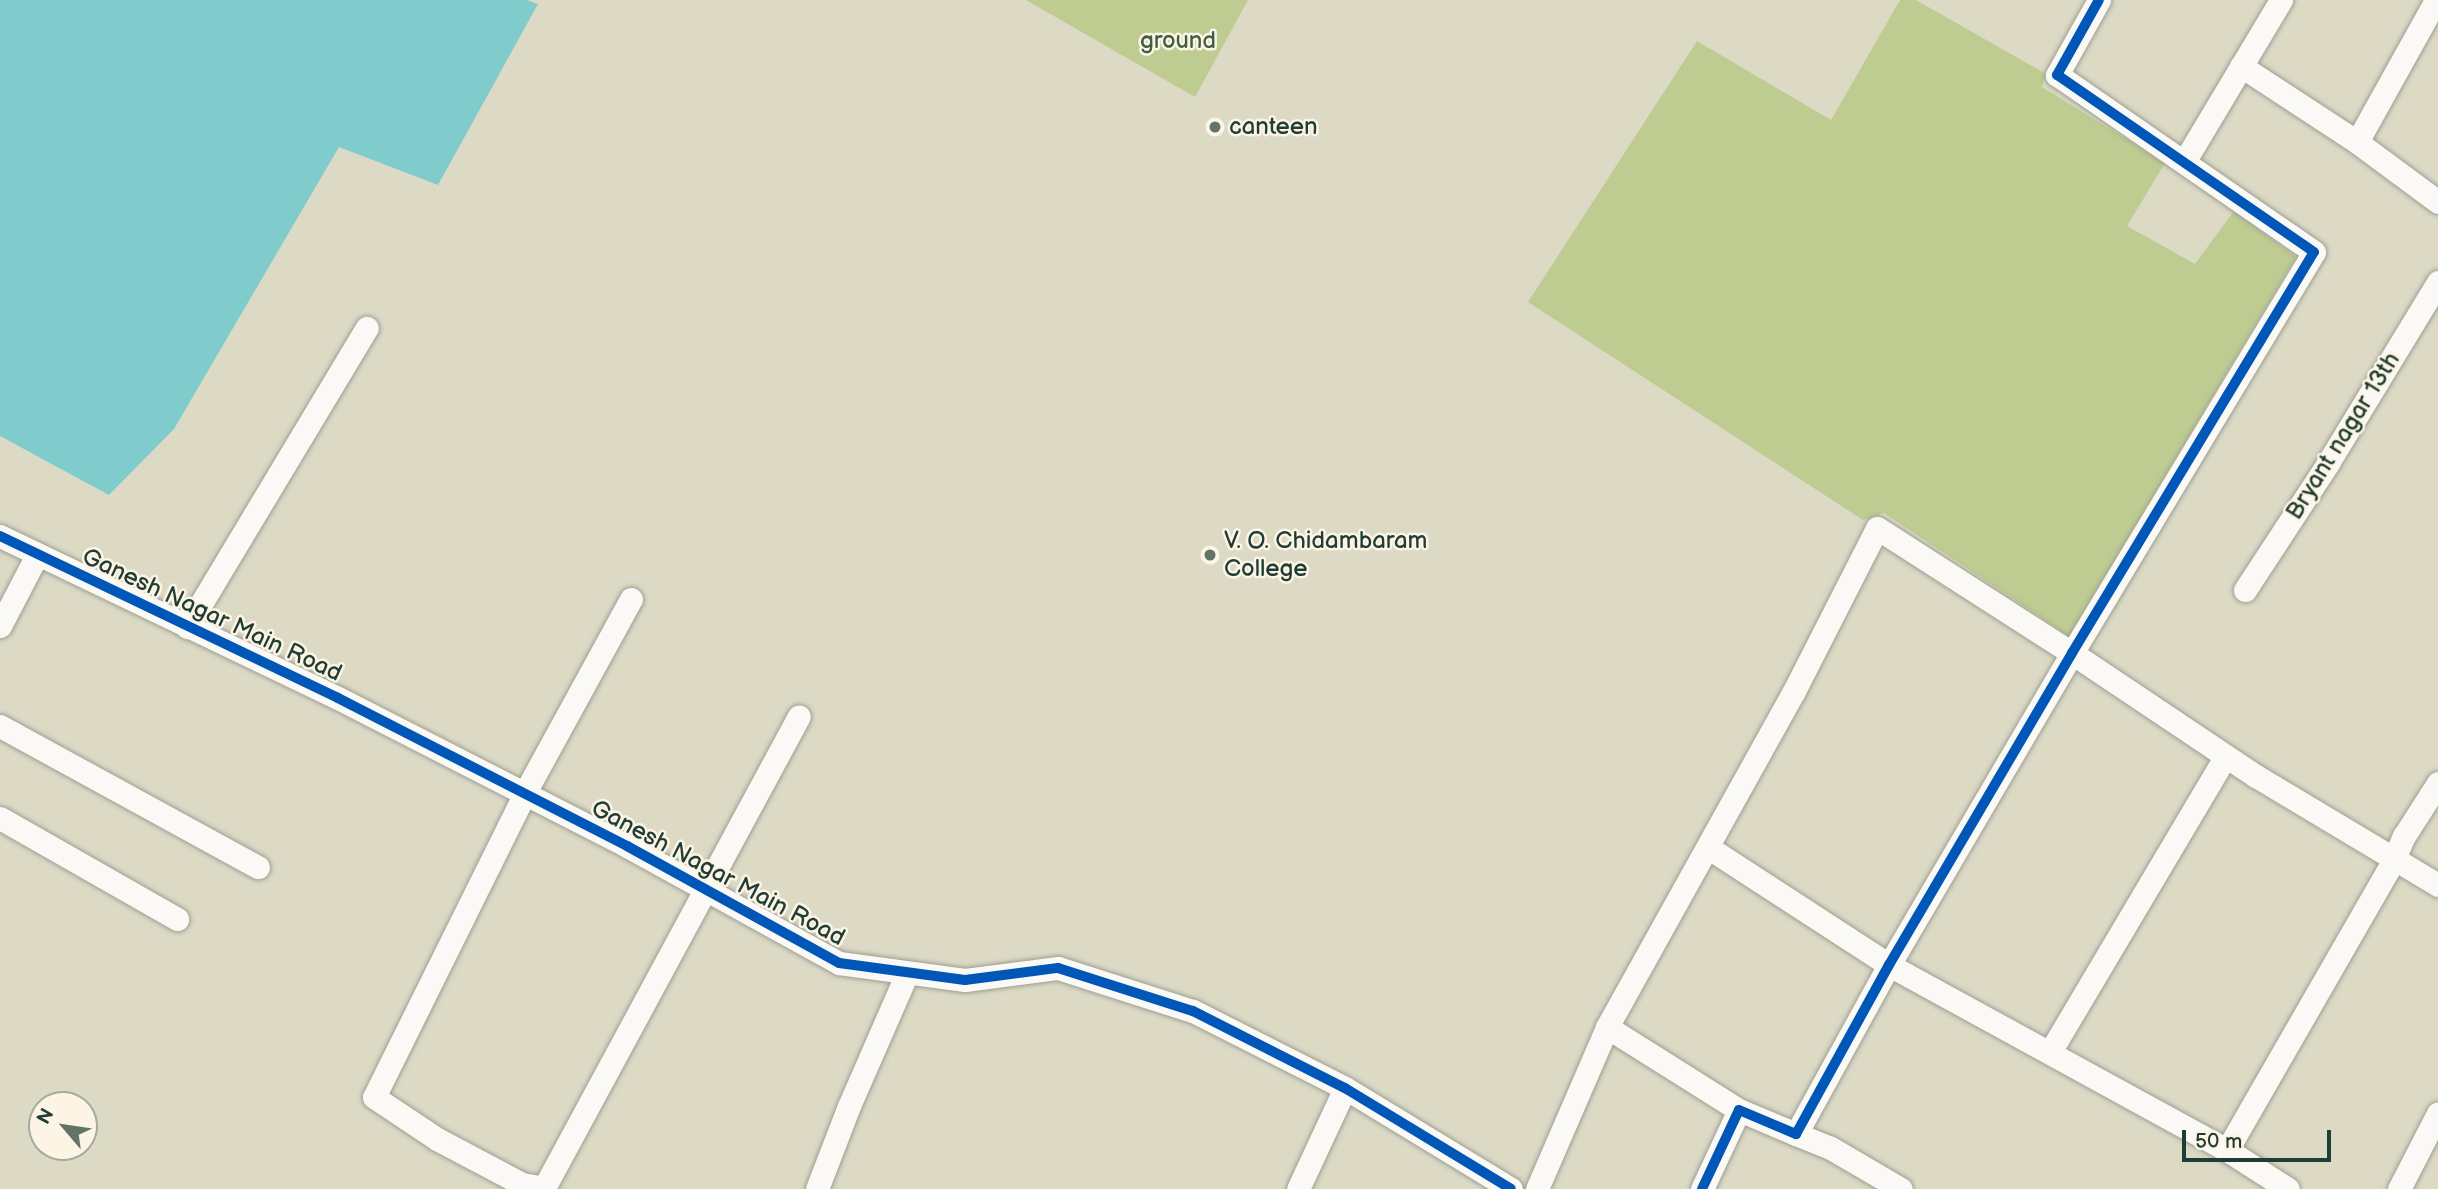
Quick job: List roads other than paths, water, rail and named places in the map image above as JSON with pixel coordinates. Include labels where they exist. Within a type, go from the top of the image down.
[{"type":"street","points":[[1796,1134],[1889,965],[2072,653],[2314,253],[2057,75],[2099,0]]},
{"type":"street","points":[[2184,162],[2281,0]]},
{"type":"street","points":[[2357,142],[2436,0]]},
{"type":"street","points":[[2241,66],[2357,142],[2438,202]]},
{"type":"street","name":"Bryant nagar 13th","points":[[2245,590],[2435,296]]},
{"type":"street","points":[[187,627],[367,328]]},
{"type":"street","points":[[1538,1189],[1607,1027],[1793,693],[1877,528],[2072,653],[2225,756],[2438,885]]},
{"type":"street","name":"Ganesh Nagar Main Road","points":[[0,536],[338,698],[525,793],[839,963],[965,980],[1058,968],[1193,1012],[1345,1088],[1511,1189]]},
{"type":"street","points":[[0,626],[37,555]]},
{"type":"street","points":[[631,599],[525,793],[374,1097],[437,1139],[522,1184],[544,1188],[799,716]]},
{"type":"street","points":[[0,726],[258,867]]},
{"type":"street","points":[[2050,1052],[2225,756]]},
{"type":"street","points":[[2227,1150],[2394,859],[2404,836],[2438,783]]},
{"type":"street","points":[[0,818],[177,919]]},
{"type":"street","points":[[1709,848],[1889,965],[2227,1150],[2288,1189]]},
{"type":"street","points":[[817,1189],[849,1106],[907,973]]},
{"type":"street","points":[[1607,1027],[1739,1110],[1829,1147],[1901,1189]]},
{"type":"street","points":[[1298,1189],[1345,1088]]},
{"type":"street","points":[[1702,1189],[1739,1110]]},
{"type":"street","points":[[2399,1189],[2438,1113]]},
{"type":"water","points":[[0,0],[527,0],[538,4],[438,185],[339,147],[174,429],[109,495],[0,436]]},
{"type":"place","name":"canteen","points":[[1215,127]]},
{"type":"place","name":"V. O. Chidambaram College","points":[[1210,555]]},
{"type":"park label","name":"ground","points":[[1178,41]]}]
